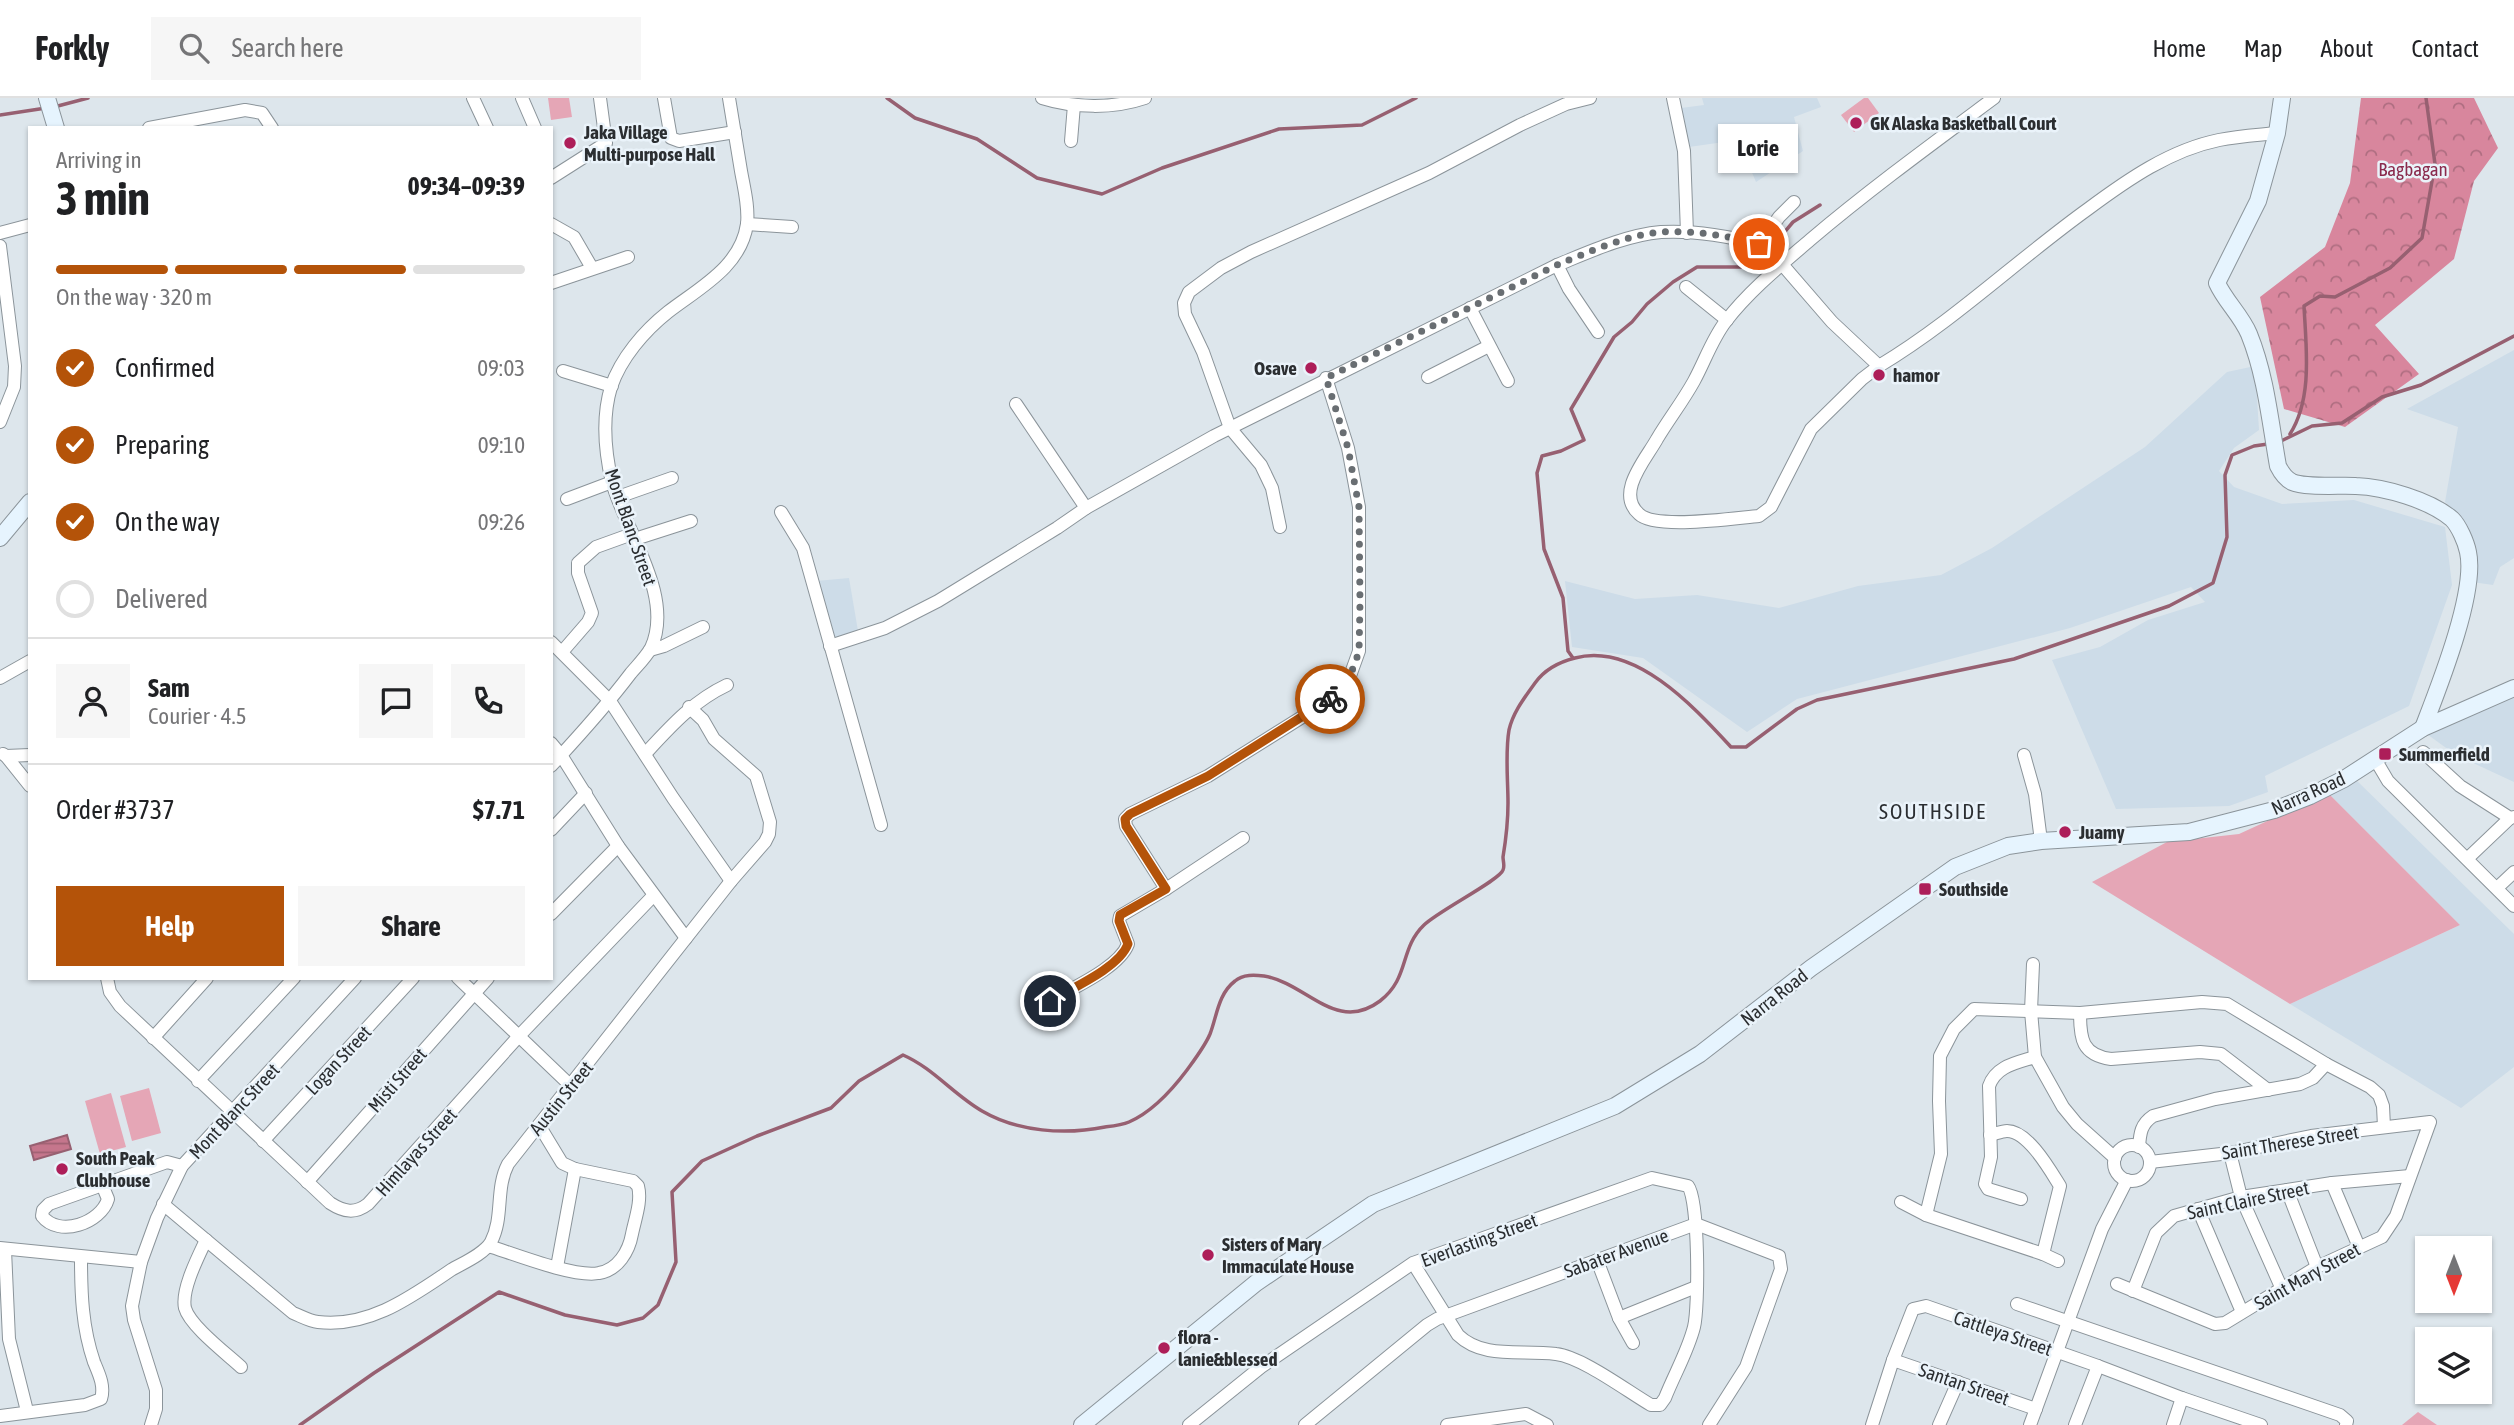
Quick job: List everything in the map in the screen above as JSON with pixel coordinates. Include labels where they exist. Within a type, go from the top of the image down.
[{"type":"street","points":[[47,98],[55,124]]},
{"type":"street","points":[[473,98],[486,126]]},
{"type":"street","points":[[522,98],[535,126]]},
{"type":"street","points":[[553,173],[606,143],[600,98]]},
{"type":"street","points":[[664,98],[671,138],[679,141],[735,132]]},
{"type":"street","name":"Mont Blanc Street","points":[[553,763],[610,701],[650,650],[656,624],[656,599],[612,482],[605,415],[612,386],[627,355],[651,327],[719,275],[739,248],[747,224],[746,199],[729,98]]},
{"type":"street","points":[[1042,98],[1074,105],[1107,105],[1145,98]]},
{"type":"street","points":[[1280,527],[1272,488],[1261,465],[1230,428],[1203,352],[1185,314],[1184,303],[1189,292],[1221,268],[1251,252],[1429,173],[1483,143],[1566,104],[1590,98]]},
{"type":"street","points":[[1673,98],[1684,151],[1687,233]]},
{"type":"street","points":[[1994,98],[1850,206],[1781,265],[1727,320],[1713,340],[1694,381],[1630,486],[1632,504],[1641,517],[1679,522],[1759,516],[1765,513],[1772,507],[1811,429],[1862,379],[1952,315],[2049,236],[2130,178],[2185,151],[2218,140],[2277,133]]},
{"type":"street","points":[[2282,98],[2277,133],[2258,201],[2217,283],[2248,331],[2264,375],[2278,466],[2293,482],[2359,486],[2416,499],[2453,519],[2461,533],[2468,552],[2466,593],[2455,638],[2423,728]]},
{"type":"street","points":[[1071,141],[1074,105]]},
{"type":"street","points":[[160,126],[245,110],[262,113],[271,126]]},
{"type":"street","points":[[1766,248],[1779,217],[1794,202]]},
{"type":"street","points":[[747,224],[792,227]]},
{"type":"street","points":[[553,225],[574,237],[592,268]]},
{"type":"street","points":[[0,233],[28,226]]},
{"type":"street","points":[[830,646],[885,628],[938,601],[1086,508],[1326,378],[1557,265],[1626,240],[1660,232],[1699,233],[1766,248],[1832,322],[1879,366]]},
{"type":"street","points":[[0,246],[15,366],[14,387],[0,422]]},
{"type":"street","points":[[553,282],[628,257]]},
{"type":"street","points":[[1557,265],[1569,289],[1598,332]]},
{"type":"street","points":[[1686,287],[1727,320]]},
{"type":"street","points":[[1470,309],[1508,381]]},
{"type":"street","points":[[1428,377],[1489,346]]},
{"type":"street","points":[[563,371],[612,386]]},
{"type":"street","points":[[1166,889],[1126,826],[1125,819],[1130,814],[1208,776],[1334,697],[1350,676],[1359,652],[1359,507],[1348,448],[1326,378]]},
{"type":"street","points":[[1016,404],[1086,508]]},
{"type":"street","points":[[618,496],[672,478]]},
{"type":"street","points":[[567,499],[612,482]]},
{"type":"street","points":[[0,538],[28,504]]},
{"type":"street","points":[[781,512],[803,548],[881,825]]},
{"type":"street","points":[[562,652],[588,622],[592,613],[578,573],[578,563],[596,547],[691,522]]},
{"type":"street","points":[[650,650],[704,627]]},
{"type":"street","points":[[553,644],[610,701],[731,881]]},
{"type":"street","points":[[0,678],[28,662]]},
{"type":"street","points":[[645,754],[689,707],[705,695],[727,685]]},
{"type":"street","name":"Narra Road","points":[[1082,1425],[1256,1283],[1373,1204],[1615,1106],[1700,1054],[1811,968],[1955,866],[2008,846],[2040,841],[2189,832],[2239,820],[2310,796],[2344,779],[2423,728],[2514,688]]},
{"type":"street","name":"Austin Street","points":[[489,1246],[497,1228],[502,1174],[508,1164],[769,834],[770,822],[756,776],[714,739],[703,720],[689,707]]},
{"type":"street","points":[[553,745],[618,846],[686,938]]},
{"type":"street","points":[[2423,752],[2460,786],[2512,818],[2468,858]]},
{"type":"street","points":[[3,754],[28,755]]},
{"type":"street","points":[[3,754],[28,784]]},
{"type":"street","points":[[2024,755],[2037,804],[2040,841]]},
{"type":"street","points":[[2375,759],[2388,781],[2514,906]]},
{"type":"street","points":[[553,828],[586,793]]},
{"type":"street","points":[[1050,1001],[1112,965],[1125,954],[1128,944],[1119,921],[1120,915],[1166,889],[1244,838]]},
{"type":"street","points":[[553,912],[618,846]]},
{"type":"street","points":[[2497,888],[2514,872]]},
{"type":"street","name":"Himlayas Street","points":[[107,980],[110,992],[120,1006],[198,1081],[330,1203],[341,1210],[352,1212],[362,1209],[518,1037],[653,896]]},
{"type":"street","points":[[2033,964],[2031,1011],[2035,1057],[2063,1107],[2077,1125],[2115,1158]]},
{"type":"street","points":[[153,1038],[206,980]]},
{"type":"street","points":[[198,1081],[292,980]]},
{"type":"street","name":"Mont Blanc Street","points":[[151,1425],[156,1409],[156,1390],[132,1306],[141,1262],[163,1204],[182,1166],[233,1114],[353,980]]},
{"type":"street","name":"Logan Street","points":[[263,1142],[411,980]]},
{"type":"street","points":[[460,980],[571,1086]]},
{"type":"street","name":"Misti Street","points":[[307,1182],[486,980]]},
{"type":"street","points":[[1926,1215],[1941,1154],[1940,1056],[1954,1029],[1973,1009],[2080,1013],[2202,1002],[2227,1004],[2370,1087],[2379,1095],[2383,1106],[2384,1127]]},
{"type":"street","points":[[2080,1013],[2080,1031],[2086,1048],[2104,1064],[2200,1052],[2221,1054],[2269,1090]]},
{"type":"street","points":[[2021,1199],[1988,1189],[1985,1184],[1991,1157],[1989,1086],[1992,1076],[1999,1070],[2035,1057]]},
{"type":"street","points":[[2139,1147],[2140,1130],[2145,1121],[2153,1116],[2216,1099],[2300,1084],[2313,1078],[2326,1063]]},
{"type":"street","name":"Saint Therese Street","points":[[2150,1161],[2230,1153],[2311,1136],[2430,1122]]},
{"type":"street","name":"Saint Mary Street","points":[[2117,1284],[2215,1324],[2225,1323],[2316,1267],[2382,1237],[2396,1216],[2430,1122]]},
{"type":"street","points":[[163,1204],[293,1312],[315,1322],[368,1317],[399,1305],[489,1246],[586,1273],[610,1270],[625,1254],[630,1244],[639,1198],[638,1186],[633,1181],[575,1169],[557,1158],[539,1125]]},
{"type":"street","points":[[1990,1135],[2008,1131],[2021,1136],[2041,1156],[2060,1186],[2043,1254]]},
{"type":"street","points":[[2127,1146],[2139,1147],[2150,1161],[2149,1170],[2144,1177],[2136,1181],[2127,1180],[2118,1174],[2115,1158],[2127,1146]]},
{"type":"street","points":[[2230,1153],[2241,1197],[2281,1287]]},
{"type":"street","points":[[103,1187],[108,1199],[106,1205],[84,1223],[70,1227],[56,1226],[47,1223],[42,1216],[43,1210],[49,1205],[167,1162],[182,1166]]},
{"type":"street","points":[[557,1267],[575,1169]]},
{"type":"street","name":"Saint Claire Street","points":[[2133,1291],[2155,1233],[2174,1216],[2241,1197],[2332,1183],[2410,1176]]},
{"type":"street","name":"Everlasting Street","points":[[1189,1425],[1261,1367],[1413,1263],[1652,1178],[1688,1186],[1692,1191],[1696,1224]]},
{"type":"street","points":[[2030,1425],[2102,1228],[2127,1180]]},
{"type":"street","points":[[2332,1183],[2359,1247]]},
{"type":"street","points":[[2287,1190],[2316,1267]]},
{"type":"street","points":[[1901,1202],[1926,1215],[2059,1261]]},
{"type":"street","points":[[2197,1209],[2242,1312]]},
{"type":"street","points":[[1413,1263],[1458,1335],[1467,1344],[1480,1350],[1559,1354],[1595,1370],[1651,1405],[1660,1405],[1695,1326],[1696,1224],[1779,1256],[1781,1269],[1746,1367],[1709,1425]]},
{"type":"street","name":"Sabater Avenue","points":[[1305,1425],[1427,1325],[1445,1315],[1696,1224]]},
{"type":"street","points":[[206,1241],[186,1289],[186,1311],[192,1321],[242,1367]]},
{"type":"street","points":[[27,1411],[5,1339],[3,1249],[141,1262]]},
{"type":"street","points":[[0,1416],[85,1405],[101,1399],[104,1390],[88,1344],[80,1300],[81,1257]]},
{"type":"street","points":[[1597,1260],[1619,1318],[1633,1343]]},
{"type":"street","points":[[1619,1318],[1696,1287]]},
{"type":"street","points":[[2017,1304],[2340,1415],[2347,1421],[2346,1425]]},
{"type":"street","name":"Cattleya Street","points":[[1872,1425],[1913,1309],[1920,1306],[2056,1351],[2261,1425]]},
{"type":"street","name":"Santan Street","points":[[1893,1360],[2036,1409]]},
{"type":"street","points":[[2075,1425],[2098,1366]]},
{"type":"street","points":[[1939,1425],[1958,1382]]},
{"type":"street","points":[[2173,1425],[2182,1398]]},
{"type":"street","points":[[1447,1425],[1526,1414],[1547,1425]]},
{"type":"shaded area","points":[[548,98],[569,98],[572,117],[551,120]]},
{"type":"shaded area","points":[[1702,98],[1817,98],[1821,107],[1794,117],[1803,151],[1756,182],[1738,140],[1689,147],[1681,108],[1704,105]]},
{"type":"shaded area","name":"GK Alaska Basketball Court","points":[[1864,98],[1868,98],[1879,113],[1854,132],[1841,115]]},
{"type":"shaded area","points":[[2514,350],[2514,558],[2500,567],[2493,585],[2472,582],[2475,547],[2460,516],[2445,502],[2458,427],[2407,409]]},
{"type":"shaded area","points":[[2255,366],[2259,430],[2234,448],[2219,471],[2234,487],[2282,504],[2354,500],[2445,527],[2452,585],[2409,706],[2265,776],[2268,792],[2229,806],[2116,809],[2052,660],[2100,647],[2148,620],[2205,602],[2191,587],[2070,628],[1797,699],[1747,732],[1643,658],[1572,647],[1565,581],[1635,599],[1697,595],[1779,608],[1858,586],[1941,575],[1992,548],[2145,447],[2227,372]]},
{"type":"shaded area","points":[[849,578],[858,631],[832,638],[816,581]]},
{"type":"shaded area","points":[[2514,684],[2514,782],[2456,755],[2424,732]]},
{"type":"shaded area","points":[[2354,778],[2514,934],[2514,1067],[2461,1108],[2290,1004],[2460,925],[2328,793]]},
{"type":"shaded area","points":[[2328,793],[2460,925],[2290,1004],[2092,882],[2167,842],[2239,834]]},
{"type":"shaded area","points":[[149,1088],[161,1133],[132,1141],[120,1096]]},
{"type":"shaded area","points":[[111,1093],[126,1147],[100,1154],[85,1101]]},
{"type":"shaded area","points":[[67,1135],[71,1149],[34,1160],[30,1146]]},
{"type":"shaded area","points":[[2418,1412],[2437,1425],[2402,1425]]},
{"type":"green space","name":"Bagbagan","points":[[2361,98],[2474,98],[2498,148],[2474,181],[2454,259],[2375,325],[2419,374],[2345,427],[2284,409],[2260,297],[2325,247],[2350,183]]},
{"type":"waterway","points":[[54,107],[88,98]]},
{"type":"waterway","points":[[887,98],[915,118],[977,139],[1037,178],[1102,194],[1162,168],[1279,129],[1362,125],[1416,98]]},
{"type":"waterway","points":[[2290,434],[2302,405],[2305,388],[2307,355],[2304,306],[2320,296],[2335,297],[2390,268],[2422,238],[2435,164],[2426,98]]},
{"type":"waterway","points":[[0,115],[46,108]]},
{"type":"waterway","points":[[1772,247],[1793,222],[1820,205]]},
{"type":"waterway","points":[[1573,658],[1568,651],[1563,598],[1544,549],[1537,473],[1542,456],[1584,440],[1571,409],[1614,337],[1632,322],[1647,304],[1673,282],[1697,267],[1748,267],[1767,253]]},
{"type":"waterway","points":[[2279,442],[2312,426],[2342,423],[2382,397],[2421,385],[2514,336]]},
{"type":"waterway","points":[[300,1425],[374,1373],[499,1292],[565,1315],[617,1325],[643,1318],[658,1305],[676,1262],[672,1192],[702,1161],[757,1136],[831,1108],[859,1081],[903,1055],[924,1067],[972,1105],[996,1118],[1042,1130],[1074,1131],[1129,1122],[1161,1100],[1200,1052],[1210,1034],[1225,992],[1242,977],[1260,976],[1280,980],[1322,1004],[1349,1012],[1364,1010],[1380,1001],[1396,983],[1411,944],[1424,925],[1491,881],[1503,870],[1508,817],[1509,730],[1523,699],[1543,674],[1558,664],[1575,658],[1597,656],[1619,660],[1641,669],[1662,681],[1681,697],[1731,747],[1746,747],[1797,709],[1817,700],[2014,659],[2169,606],[2213,583],[2227,537],[2225,475],[2232,455],[2254,446],[2268,444]]},
{"type":"way so far","points":[[1330,699],[1350,676],[1359,652],[1359,507],[1348,448],[1326,378],[1557,265],[1596,249],[1660,232],[1699,233],[1759,244]]},
{"type":"place","name":"GK Alaska Basketball Court","points":[[1856,123]]},
{"type":"place","name":"Jaka Village Multi-purpose Hall","points":[[570,143]]},
{"type":"place","name":"Lorie","points":[[1759,244]]},
{"type":"place","name":"Osave","points":[[1311,368]]},
{"type":"place","name":"hamor","points":[[1879,375]]},
{"type":"place","name":"Summerfield","points":[[2385,754]]},
{"type":"place","name":"Juamy","points":[[2065,832]]},
{"type":"place","name":"Southside","points":[[1925,889]]},
{"type":"place","name":"South Peak Clubhouse","points":[[62,1169]]},
{"type":"place","name":"Sisters of Mary Immaculate House","points":[[1208,1255]]},
{"type":"place","name":"flora - lanie&blessed","points":[[1164,1348]]},
{"type":"district","name":"SOUTHSIDE","points":[[1933,811]]},
{"type":"route","points":[[1050,1001],[1112,965],[1125,954],[1128,944],[1119,921],[1120,915],[1166,889],[1126,826],[1125,819],[1130,814],[1208,776],[1330,699]]}]
